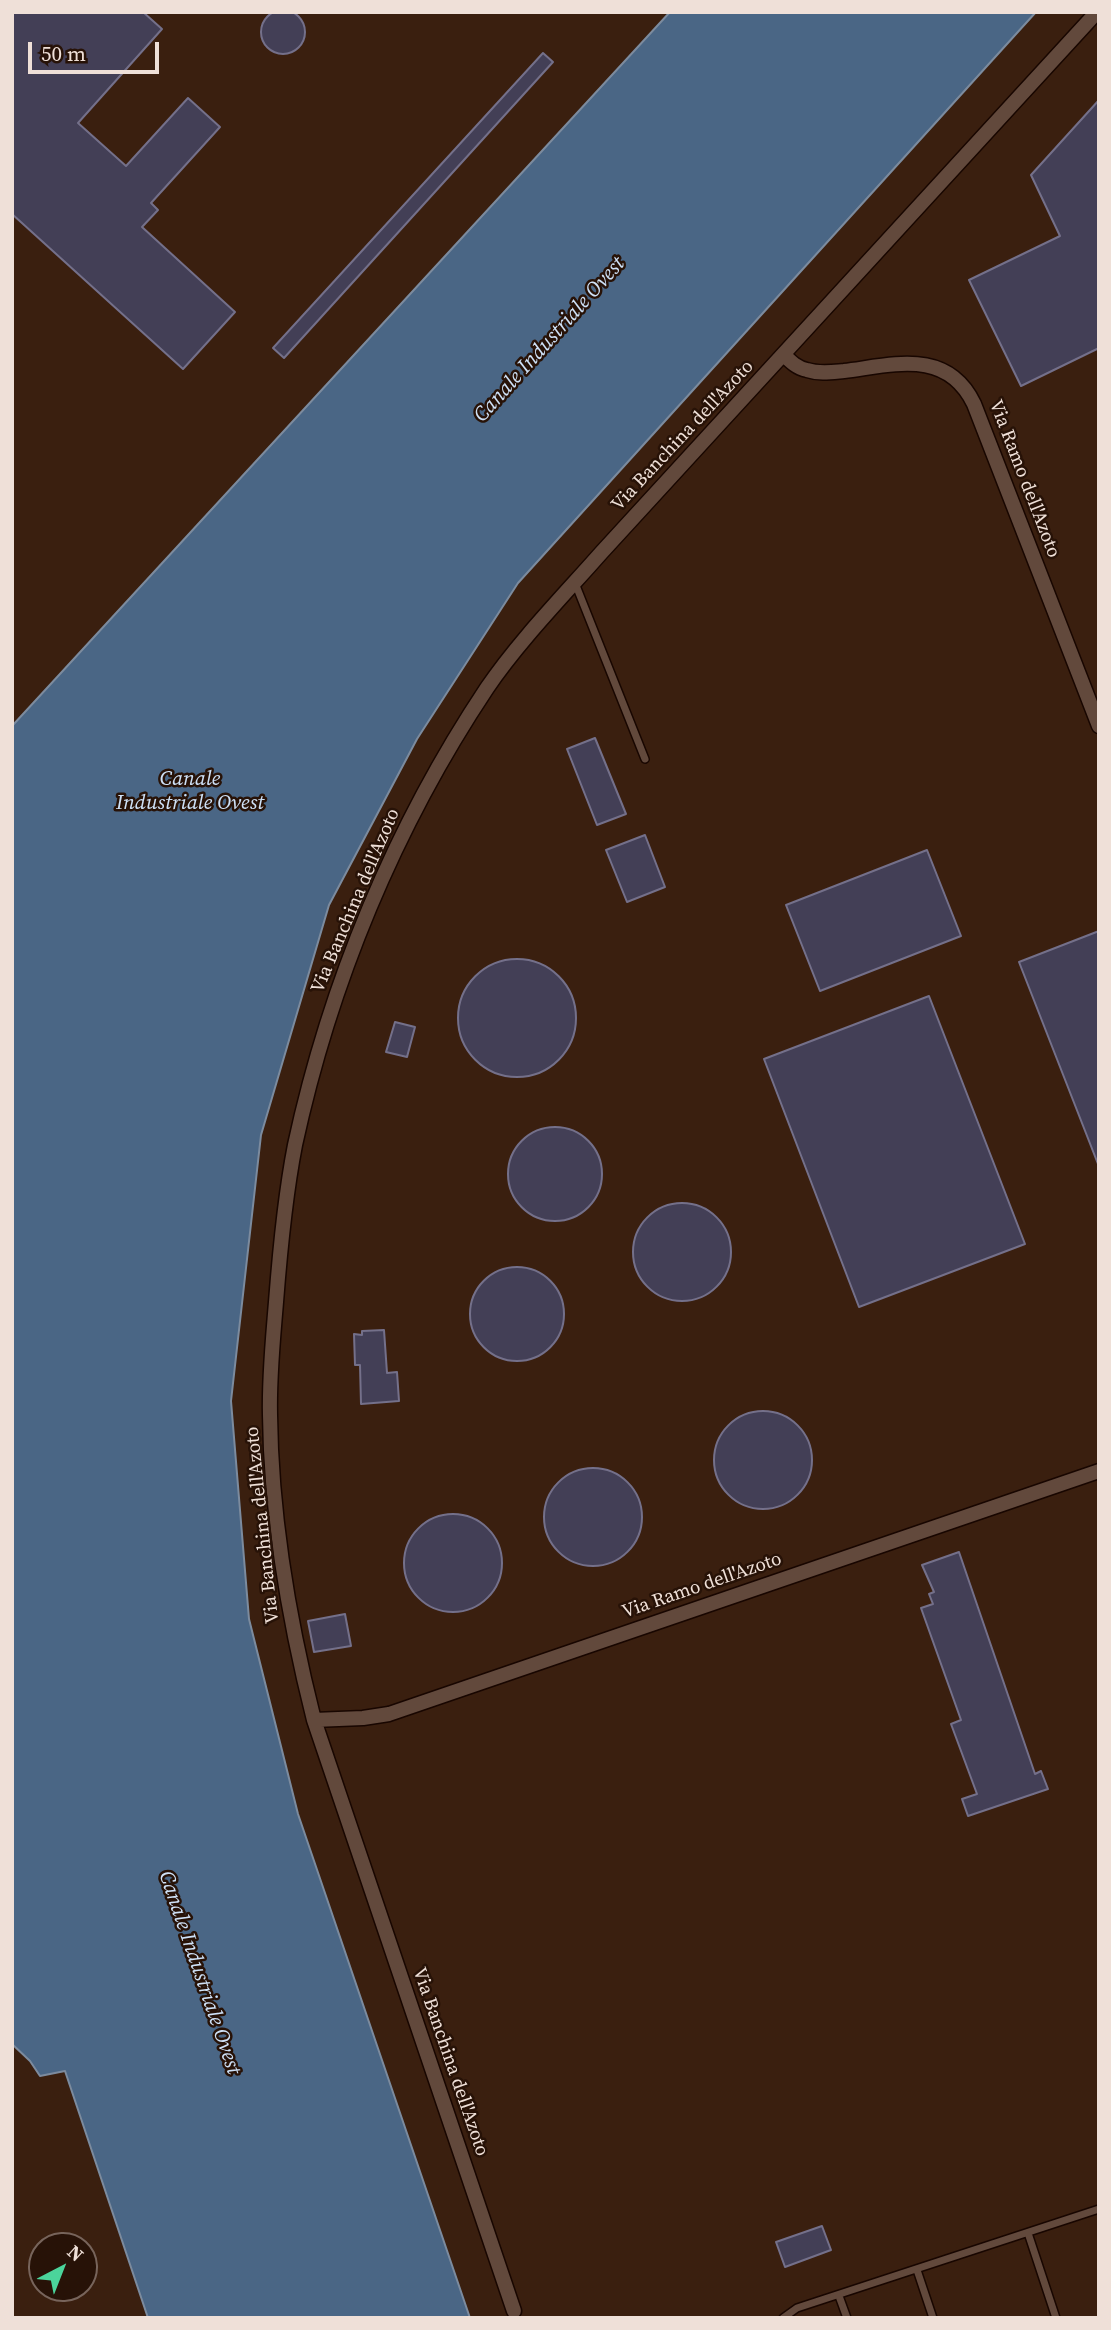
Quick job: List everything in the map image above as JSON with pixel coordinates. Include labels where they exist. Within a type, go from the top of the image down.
[{"type":"street","name":"Via Banchina dell'Azoto","points":[[515,2314],[314,1720],[286,1589],[278,1527],[270,1414],[281,1245],[295,1146],[331,1008],[358,934],[417,807],[489,686],[575,582],[1097,12]]},
{"type":"street","name":"Via Ramo dell'Azoto","points":[[784,355],[797,367],[822,373],[924,364],[947,373],[966,389],[1099,726]]},
{"type":"street","name":"Via Ramo dell'Azoto","points":[[314,1720],[389,1714],[1099,1471]]},
{"type":"lane","points":[[575,582],[645,759]]},
{"type":"lane","points":[[783,2318],[797,2308],[1099,2209]]},
{"type":"lane","points":[[1028,2233],[1056,2318]]},
{"type":"lane","points":[[917,2270],[933,2318]]},
{"type":"lane","points":[[839,2296],[847,2318]]},
{"type":"shaded area","points":[[12,12],[670,12],[12,726]]},
{"type":"shaded area","points":[[1036,12],[1099,12],[1099,2318],[470,2318],[298,1814],[249,1619],[231,1401],[261,1135],[329,905],[417,739],[518,583]]},
{"type":"shaded area","points":[[12,2044],[30,2061],[40,2076],[64,2071],[148,2318],[12,2318]]},
{"type":"water","name":"Canale Industriale Ovest","points":[[670,12],[1036,12],[518,583],[417,739],[329,905],[261,1135],[231,1401],[249,1619],[298,1814],[470,2318],[148,2318],[65,2071],[40,2076],[30,2061],[12,2044],[12,726]]},
{"type":"building","points":[[283,10],[299,16],[305,32],[299,48],[283,54],[267,48],[261,32],[267,16]]},
{"type":"building","points":[[12,12],[143,12],[162,29],[78,123],[126,166],[188,98],[220,127],[151,203],[158,210],[142,227],[235,312],[183,369],[12,214]]},
{"type":"building","points":[[543,53],[553,62],[284,358],[273,348]]},
{"type":"building","points":[[1099,100],[1099,348],[1021,386],[969,280],[1060,236],[1031,175]]},
{"type":"building","points":[[595,738],[626,814],[597,825],[567,749]]},
{"type":"building","points":[[645,835],[665,887],[627,902],[606,850]]},
{"type":"building","points":[[927,850],[961,936],[820,991],[786,905]]},
{"type":"building","points":[[1099,931],[1099,1164],[1098,1164],[1019,962]]},
{"type":"building","points":[[517,959],[540,963],[559,976],[572,995],[576,1018],[572,1041],[559,1060],[540,1073],[517,1077],[494,1073],[475,1060],[462,1041],[458,1018],[462,995],[475,976],[494,963]]},
{"type":"building","points":[[929,996],[1025,1244],[859,1307],[764,1059]]},
{"type":"building","points":[[395,1022],[415,1027],[407,1057],[386,1052]]},
{"type":"building","points":[[555,1127],[573,1130],[588,1141],[599,1156],[602,1174],[599,1192],[588,1207],[573,1218],[555,1221],[537,1218],[522,1207],[511,1192],[508,1174],[511,1156],[522,1141],[537,1130]]},
{"type":"building","points":[[682,1203],[701,1207],[716,1218],[727,1233],[731,1252],[727,1271],[716,1286],[701,1297],[682,1301],[663,1297],[648,1286],[637,1271],[633,1252],[637,1233],[648,1218],[663,1207]]},
{"type":"building","points":[[508,1267],[526,1267],[551,1280],[561,1296],[564,1314],[561,1332],[551,1348],[526,1361],[508,1361],[483,1348],[470,1323],[470,1305],[483,1280]]},
{"type":"building","points":[[384,1330],[387,1373],[397,1372],[399,1401],[361,1404],[360,1365],[355,1365],[354,1334]]},
{"type":"building","points":[[763,1411],[782,1415],[797,1426],[808,1441],[812,1460],[808,1479],[797,1494],[782,1505],[763,1509],[744,1505],[729,1494],[718,1479],[714,1460],[718,1441],[729,1426],[744,1415]]},
{"type":"building","points":[[593,1468],[612,1472],[627,1483],[638,1498],[642,1517],[638,1536],[627,1551],[612,1562],[593,1566],[574,1562],[559,1551],[548,1536],[544,1517],[548,1498],[559,1483],[574,1472]]},
{"type":"building","points":[[453,1514],[472,1518],[487,1529],[498,1544],[502,1563],[498,1582],[487,1597],[472,1608],[453,1612],[434,1608],[419,1597],[408,1582],[404,1563],[408,1544],[419,1529],[434,1518]]},
{"type":"building","points":[[959,1552],[1035,1774],[1041,1771],[1048,1789],[968,1816],[962,1799],[977,1794],[951,1724],[961,1720],[921,1608],[933,1604],[929,1594],[934,1592],[922,1565]]},
{"type":"building","points":[[345,1614],[351,1646],[314,1652],[308,1621]]},
{"type":"building","points":[[822,2226],[831,2250],[785,2267],[776,2242]]}]
